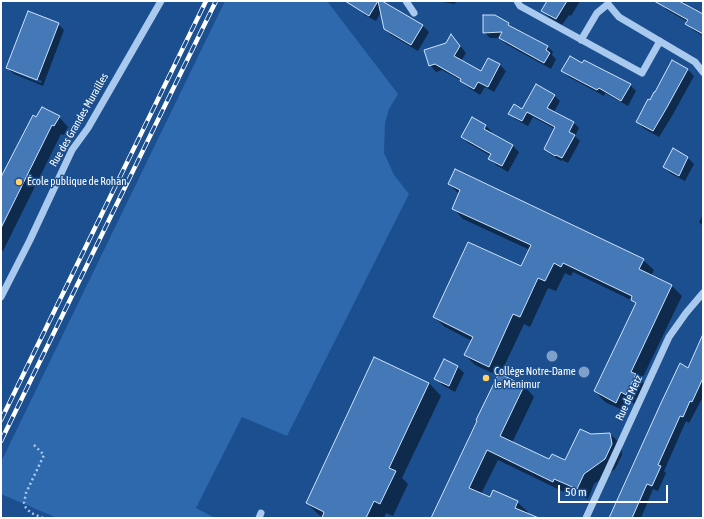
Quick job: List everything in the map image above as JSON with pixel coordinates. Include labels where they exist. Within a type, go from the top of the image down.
[{"type":"street","name":"Rue des Grandes Murailles","points":[[1,296],[30,240],[72,150],[88,128],[160,1]]},
{"type":"street","points":[[406,1],[414,13]]},
{"type":"street","points":[[517,1],[520,6],[642,73],[660,41]]},
{"type":"street","points":[[581,40],[597,13],[608,2],[619,17],[695,62],[703,72]]},
{"type":"street","name":"Rue de Metz","points":[[586,518],[669,337],[686,313],[703,293]]},
{"type":"path","points":[[34,445],[44,454],[26,493],[24,503],[26,508],[31,513],[43,518]]},
{"type":"shaded area","points":[[225,1],[327,1],[398,94],[389,109],[385,123],[384,153],[394,175],[409,194],[287,436],[242,417],[196,508],[215,518],[57,518],[1,494],[1,462]]},
{"type":"building","points":[[345,1],[378,1],[369,16]]},
{"type":"building","points":[[378,1],[382,1],[423,25],[411,45],[384,29]]},
{"type":"building","points":[[547,1],[567,1],[556,19],[541,11]]},
{"type":"building","points":[[654,1],[679,1],[703,14],[703,34],[685,24],[688,20]]},
{"type":"building","points":[[28,11],[59,23],[37,80],[6,68]]},
{"type":"building","points":[[483,15],[495,15],[509,23],[508,25],[548,46],[546,50],[550,53],[544,63],[499,38],[502,32],[483,33]]},
{"type":"building","points":[[451,34],[460,46],[454,56],[481,71],[488,58],[500,64],[488,87],[478,82],[474,89],[460,81],[461,79],[435,64],[429,66],[424,50],[446,43]]},
{"type":"building","points":[[570,56],[582,63],[584,60],[631,84],[621,101],[599,88],[597,90],[561,71]]},
{"type":"building","points":[[672,60],[688,69],[653,131],[636,122],[648,99],[650,100],[655,92]]},
{"type":"building","points":[[536,84],[555,95],[547,108],[574,122],[569,132],[575,135],[562,158],[556,155],[555,156],[544,149],[555,127],[527,112],[522,121],[508,114],[514,104],[522,109]]},
{"type":"building","points":[[42,107],[60,116],[54,126],[52,125],[1,228],[1,177],[33,115],[36,117]]},
{"type":"building","points":[[472,117],[486,125],[484,129],[513,145],[502,166],[488,159],[491,154],[461,137]]},
{"type":"building","points":[[673,148],[688,157],[679,176],[663,167]]},
{"type":"building","points":[[455,169],[644,259],[639,269],[672,285],[631,372],[636,374],[626,395],[621,392],[616,403],[594,391],[636,303],[631,300],[632,296],[563,263],[561,267],[554,263],[545,281],[538,278],[520,317],[513,314],[489,367],[464,355],[473,337],[433,317],[468,242],[521,266],[531,245],[452,209],[460,190],[448,184]]},
{"type":"building","points":[[703,334],[703,378],[683,417],[680,416],[658,465],[661,466],[652,486],[647,484],[632,518],[609,518],[680,363],[688,368]]},
{"type":"building","points":[[374,357],[429,383],[389,468],[396,471],[380,504],[374,501],[366,518],[322,518],[324,512],[306,503]]},
{"type":"building","points":[[444,359],[458,366],[449,386],[434,379]]},
{"type":"building","points":[[499,373],[524,386],[500,436],[549,459],[552,454],[565,460],[580,429],[591,434],[610,433],[612,444],[605,459],[584,474],[577,489],[554,479],[553,482],[487,450],[469,488],[490,497],[493,490],[518,501],[515,508],[539,518],[431,518],[477,421],[476,420]]},
{"type":"railway","points":[[1,420],[206,1]]},
{"type":"railway","points":[[1,441],[216,1]]},
{"type":"place","name":"École publique de Rohan","points":[[19,182]]},
{"type":"place","name":"Collège Notre-Dame le Menimur","points":[[486,378]]}]
